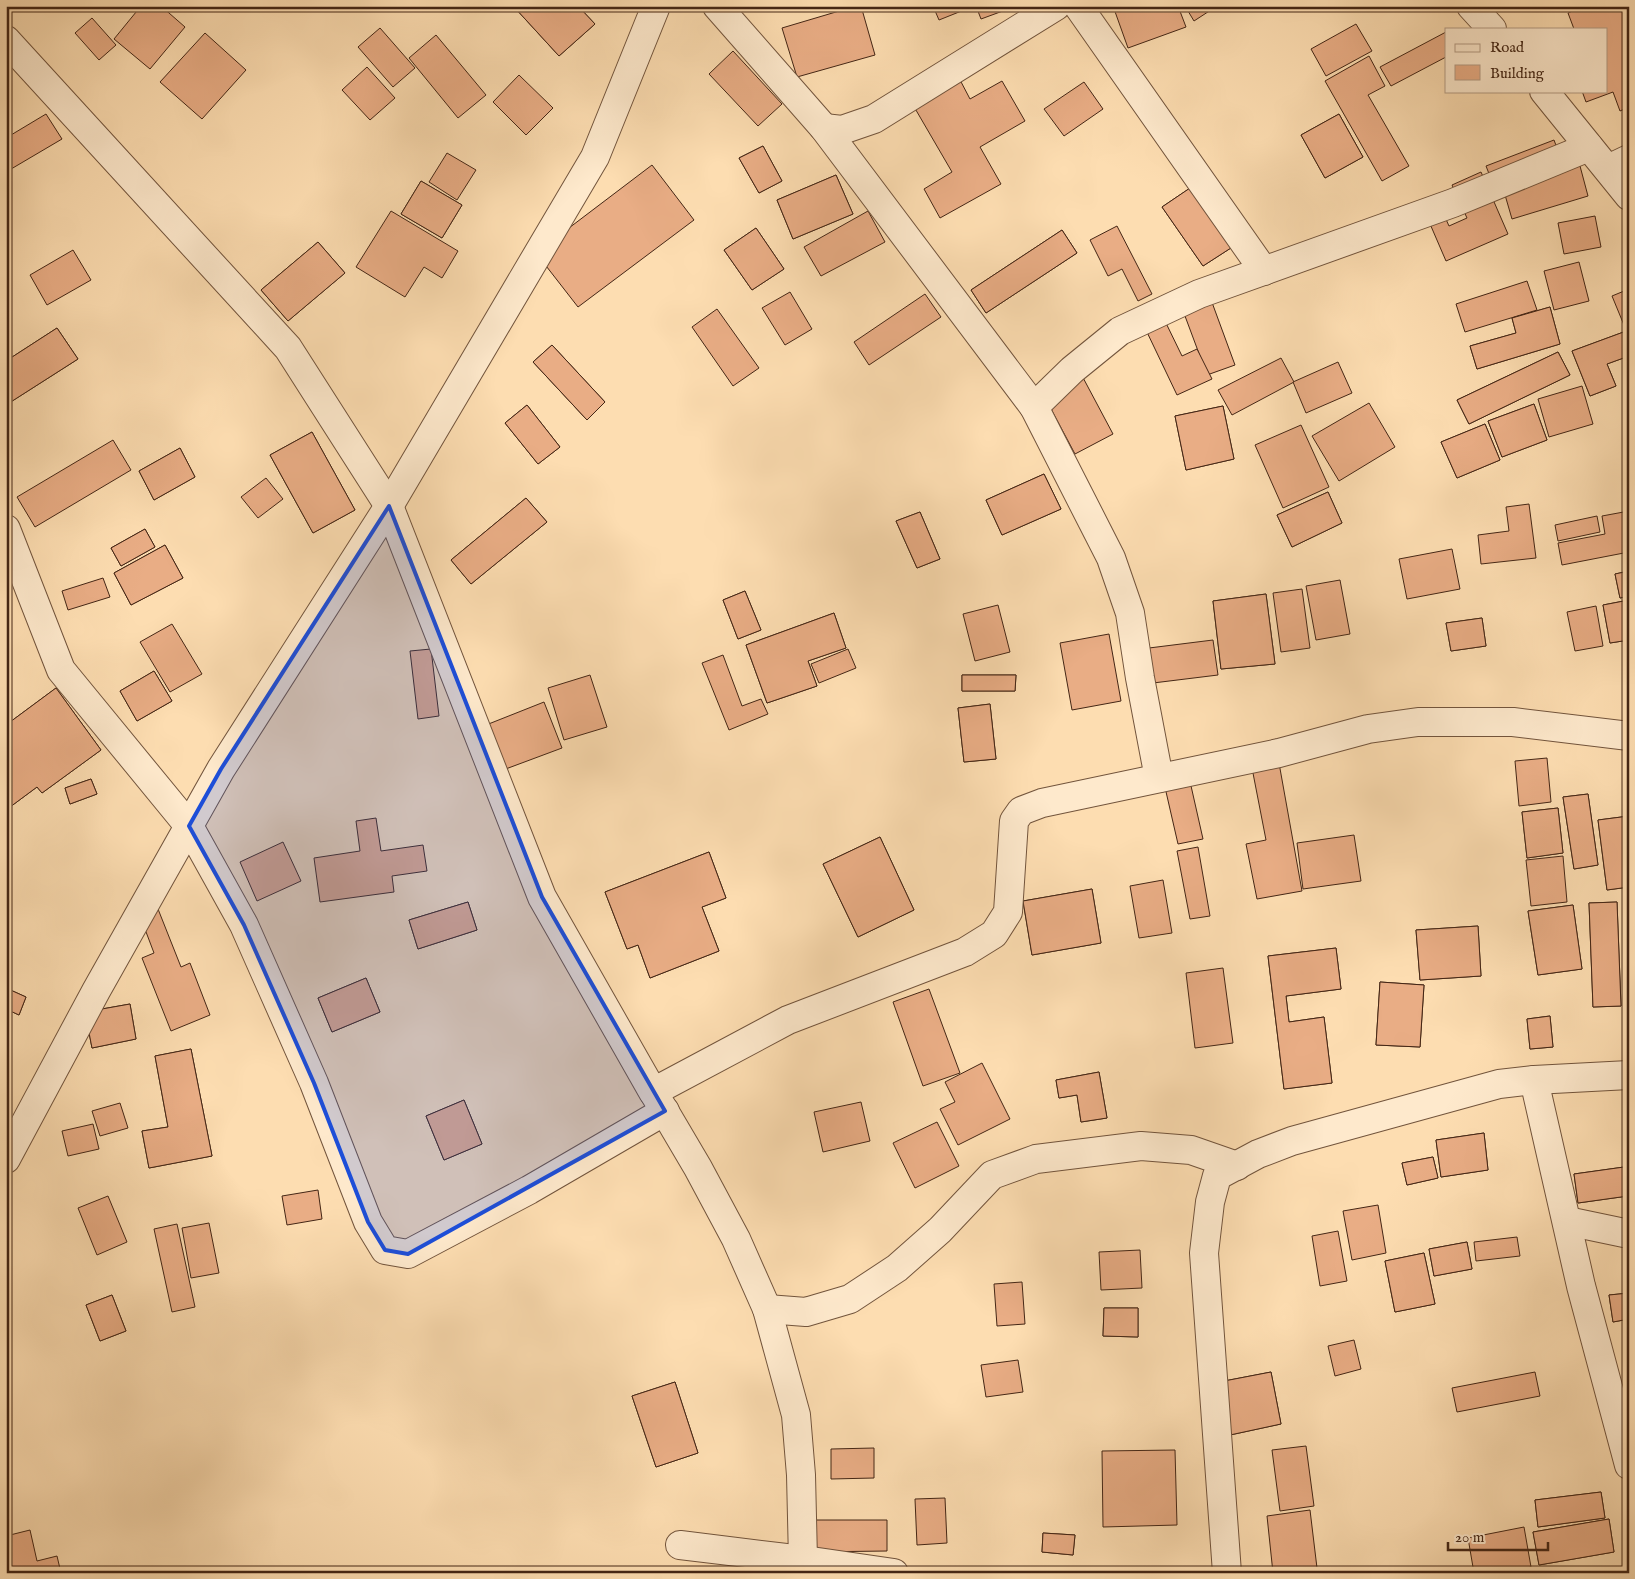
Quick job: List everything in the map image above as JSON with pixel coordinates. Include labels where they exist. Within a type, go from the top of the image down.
[{"type":"street","points":[[6,1159],[96,991],[221,769],[389,506],[595,157],[656,6]]},
{"type":"street","points":[[717,6],[824,128],[1034,407],[1111,558],[1130,613],[1159,778]]},
{"type":"street","points":[[824,128],[842,130],[874,119],[1029,13],[1056,6]]},
{"type":"street","points":[[1078,6],[1264,270]]},
{"type":"street","points":[[1471,6],[1491,28]]},
{"type":"street","points":[[6,40],[288,348],[389,506],[542,897],[736,1240],[767,1309],[796,1415],[801,1475],[803,1560]]},
{"type":"street","points":[[1545,92],[1589,147],[1618,164],[1629,196]]},
{"type":"street","points":[[1034,407],[1072,370],[1120,331],[1199,294],[1453,203],[1589,147]]},
{"type":"street","points":[[6,529],[60,670],[189,826],[244,925],[314,1083],[368,1222],[385,1250],[408,1254],[528,1190],[659,1102],[788,1020],[965,952],[994,934],[1008,912],[1014,821],[1021,811],[1042,803],[1279,753],[1368,729],[1418,722],[1513,722],[1629,736]]},
{"type":"street","points":[[1227,1573],[1204,1253],[1210,1202],[1217,1176],[1258,1154],[1292,1141],[1499,1084],[1534,1080],[1629,1075]]},
{"type":"street","points":[[1534,1080],[1581,1286],[1629,1466]]},
{"type":"street","points":[[767,1309],[806,1312],[850,1299],[897,1268],[940,1230],[992,1175],[1036,1158],[1141,1146],[1190,1150],[1236,1166]]},
{"type":"street","points":[[1566,1222],[1629,1234]]},
{"type":"street","points":[[680,1544],[894,1573]]},
{"type":"highlighted area","points":[[389,506],[542,897],[665,1111],[408,1254],[385,1250],[368,1222],[314,1083],[244,925],[189,826],[221,769]]},
{"type":"building","points":[[125,6],[136,6],[128,11]]},
{"type":"building","points":[[125,6],[136,6],[128,11]]},
{"type":"building","points":[[141,6],[161,6],[185,27],[150,69],[114,39]]},
{"type":"building","points":[[517,6],[578,6],[595,24],[559,56],[515,8]]},
{"type":"building","points":[[517,6],[578,6],[595,24],[559,56],[515,8]]},
{"type":"building","points":[[861,6],[875,55],[797,77],[782,28]]},
{"type":"building","points":[[933,6],[968,6],[969,8],[939,20]]},
{"type":"building","points":[[976,6],[1010,6],[1011,8],[981,19]]},
{"type":"building","points":[[1113,6],[1178,6],[1186,27],[1128,48]]},
{"type":"building","points":[[1185,6],[1217,6],[1194,21]]},
{"type":"building","points":[[1584,6],[1629,6],[1629,107],[1620,111],[1613,92],[1586,102],[1582,92],[1608,92],[1608,28],[1574,28],[1568,13]]},
{"type":"building","points":[[92,18],[116,45],[99,60],[75,33]]},
{"type":"building","points":[[1356,24],[1372,51],[1326,76],[1311,49]]},
{"type":"building","points":[[380,28],[415,68],[393,87],[358,47]]},
{"type":"building","points":[[205,33],[246,70],[202,119],[160,82]]},
{"type":"building","points":[[1445,33],[1445,58],[1391,86],[1380,67]]},
{"type":"building","points":[[436,35],[486,95],[458,118],[409,58]]},
{"type":"building","points":[[733,51],[782,104],[758,126],[709,74]]},
{"type":"building","points":[[1369,56],[1385,86],[1368,95],[1409,166],[1382,181],[1325,81]]},
{"type":"building","points":[[367,67],[395,98],[370,120],[342,90]]},
{"type":"building","points":[[519,75],[553,108],[526,135],[493,102]]},
{"type":"building","points":[[959,78],[970,99],[1002,81],[1025,121],[980,147],[1001,184],[940,218],[924,189],[952,172],[913,105]]},
{"type":"building","points":[[1084,82],[1103,109],[1064,136],[1044,109]]},
{"type":"building","points":[[46,114],[62,139],[6,172],[6,138]]},
{"type":"building","points":[[1339,114],[1363,157],[1325,178],[1301,135]]},
{"type":"building","points":[[1339,114],[1363,157],[1325,178],[1301,135]]},
{"type":"building","points":[[1554,140],[1563,164],[1495,189],[1486,166]]},
{"type":"building","points":[[763,146],[782,181],[759,193],[739,158]]},
{"type":"building","points":[[763,146],[782,181],[759,193],[739,158]]},
{"type":"building","points":[[447,153],[476,170],[457,200],[429,182]]},
{"type":"building","points":[[652,165],[694,220],[578,307],[536,253]]},
{"type":"building","points":[[1580,166],[1588,196],[1512,219],[1503,188]]},
{"type":"building","points":[[1481,172],[1508,234],[1446,261],[1421,203],[1436,197],[1449,226],[1467,218],[1452,185]]},
{"type":"building","points":[[836,175],[853,214],[793,239],[777,200]]},
{"type":"building","points":[[836,175],[853,214],[793,239],[777,200]]},
{"type":"building","points":[[421,181],[462,205],[442,238],[401,214]]},
{"type":"building","points":[[421,181],[462,205],[442,238],[401,214]]},
{"type":"building","points":[[1193,186],[1234,246],[1203,266],[1162,207]]},
{"type":"building","points":[[1193,186],[1234,246],[1203,266],[1162,207]]},
{"type":"building","points":[[391,211],[458,251],[442,278],[424,267],[405,297],[356,267]]},
{"type":"building","points":[[868,211],[885,242],[821,276],[804,247]]},
{"type":"building","points":[[1595,216],[1601,247],[1564,254],[1558,223]]},
{"type":"building","points":[[1117,226],[1152,294],[1138,301],[1122,269],[1108,276],[1090,240]]},
{"type":"building","points":[[756,228],[784,269],[752,290],[724,250]]},
{"type":"building","points":[[756,228],[784,269],[752,290],[724,250]]},
{"type":"building","points":[[1062,230],[1077,253],[986,313],[971,290]]},
{"type":"building","points":[[1062,230],[1077,253],[986,313],[971,290]]},
{"type":"building","points":[[318,242],[345,273],[288,321],[261,290]]},
{"type":"building","points":[[318,242],[345,273],[288,321],[261,290]]},
{"type":"building","points":[[73,250],[91,280],[47,305],[30,275]]},
{"type":"building","points":[[1579,262],[1589,301],[1554,310],[1544,271]]},
{"type":"building","points":[[1527,281],[1537,310],[1465,332],[1456,304]]},
{"type":"building","points":[[1629,289],[1629,329],[1626,330],[1612,296]]},
{"type":"building","points":[[790,292],[812,329],[785,345],[762,308]]},
{"type":"building","points":[[925,294],[941,317],[869,365],[854,342]]},
{"type":"building","points":[[1210,297],[1235,365],[1207,375],[1182,308]]},
{"type":"building","points":[[1550,307],[1560,344],[1477,369],[1470,346],[1516,333],[1512,318]]},
{"type":"building","points":[[1550,307],[1560,344],[1477,369],[1470,346],[1516,333],[1512,318]]},
{"type":"building","points":[[717,309],[759,368],[733,386],[692,327]]},
{"type":"building","points":[[1164,319],[1182,356],[1197,349],[1212,379],[1177,395],[1145,328]]},
{"type":"building","points":[[57,328],[78,359],[6,405],[6,361]]},
{"type":"building","points":[[57,328],[78,359],[6,405],[6,361]]},
{"type":"building","points":[[1629,330],[1629,356],[1607,364],[1616,386],[1590,396],[1572,351]]},
{"type":"building","points":[[1629,330],[1629,356],[1607,364],[1616,386],[1590,396],[1572,351]]},
{"type":"building","points":[[552,345],[605,402],[587,420],[533,362]]},
{"type":"building","points":[[552,345],[605,402],[587,420],[533,362]]},
{"type":"building","points":[[1558,352],[1570,375],[1469,424],[1457,400]]},
{"type":"building","points":[[1558,352],[1570,375],[1469,424],[1457,400]]},
{"type":"building","points":[[1281,358],[1294,382],[1232,415],[1218,390]]},
{"type":"building","points":[[1338,362],[1352,393],[1306,413],[1293,382]]},
{"type":"building","points":[[1080,372],[1113,434],[1075,454],[1042,392]]},
{"type":"building","points":[[1582,386],[1593,424],[1549,437],[1538,399]]},
{"type":"building","points":[[1369,403],[1395,447],[1339,481],[1312,436]]},
{"type":"building","points":[[1534,404],[1547,440],[1502,457],[1488,421]]},
{"type":"building","points":[[1534,404],[1547,440],[1502,457],[1488,421]]},
{"type":"building","points":[[527,405],[560,447],[538,464],[505,423]]},
{"type":"building","points":[[527,405],[560,447],[538,464],[505,423]]},
{"type":"building","points":[[1223,406],[1234,459],[1186,470],[1175,416]]},
{"type":"building","points":[[1223,406],[1234,459],[1186,470],[1175,416]]},
{"type":"building","points":[[1485,424],[1500,460],[1457,478],[1441,442]]},
{"type":"building","points":[[1485,424],[1500,460],[1457,478],[1441,442]]},
{"type":"building","points":[[1301,425],[1329,487],[1283,508],[1255,445]]},
{"type":"building","points":[[312,432],[355,510],[313,533],[270,455]]},
{"type":"building","points":[[312,432],[355,510],[313,533],[270,455]]},
{"type":"building","points":[[113,440],[131,470],[35,527],[17,497]]},
{"type":"building","points":[[180,448],[195,477],[154,500],[139,471]]},
{"type":"building","points":[[180,448],[195,477],[154,500],[139,471]]},
{"type":"building","points":[[1044,474],[1061,509],[1002,535],[986,500]]},
{"type":"building","points":[[1044,474],[1061,509],[1002,535],[986,500]]},
{"type":"building","points":[[266,478],[283,499],[258,518],[241,497]]},
{"type":"building","points":[[1328,492],[1342,523],[1292,547],[1277,515]]},
{"type":"building","points":[[1328,492],[1342,523],[1292,547],[1277,515]]},
{"type":"building","points":[[526,498],[547,522],[471,584],[451,560]]},
{"type":"building","points":[[526,498],[547,522],[471,584],[451,560]]},
{"type":"building","points":[[1529,504],[1536,558],[1481,564],[1478,535],[1509,531],[1506,507]]},
{"type":"building","points":[[1629,511],[1629,552],[1562,565],[1558,543],[1605,534],[1602,516]]},
{"type":"building","points":[[920,512],[940,559],[917,568],[896,521]]},
{"type":"building","points":[[920,512],[940,559],[917,568],[896,521]]},
{"type":"building","points":[[1597,516],[1600,532],[1558,541],[1555,525]]},
{"type":"building","points":[[145,529],[155,547],[121,566],[111,548]]},
{"type":"building","points":[[145,529],[155,547],[121,566],[111,548]]},
{"type":"building","points":[[165,545],[183,578],[131,605],[114,573]]},
{"type":"building","points":[[165,545],[183,578],[131,605],[114,573]]},
{"type":"building","points":[[1452,549],[1460,589],[1407,599],[1399,559]]},
{"type":"building","points":[[1629,571],[1629,596],[1620,598],[1615,574]]},
{"type":"building","points":[[1629,571],[1629,596],[1620,598],[1615,574]]},
{"type":"building","points":[[103,578],[110,597],[68,610],[62,591]]},
{"type":"building","points":[[1340,580],[1350,634],[1316,640],[1306,586]]},
{"type":"building","points":[[1302,589],[1310,648],[1281,652],[1273,593]]},
{"type":"building","points":[[745,591],[761,630],[738,639],[723,600]]},
{"type":"building","points":[[745,591],[761,630],[738,639],[723,600]]},
{"type":"building","points":[[1266,594],[1275,664],[1221,669],[1213,601]]},
{"type":"building","points":[[1266,594],[1275,664],[1221,669],[1213,601]]},
{"type":"building","points":[[1629,600],[1629,640],[1610,643],[1603,605]]},
{"type":"building","points":[[1629,600],[1629,640],[1610,643],[1603,605]]},
{"type":"building","points":[[998,605],[1010,652],[975,661],[963,614]]},
{"type":"building","points":[[1596,606],[1603,646],[1575,651],[1567,612]]},
{"type":"building","points":[[834,613],[846,648],[808,661],[817,686],[767,703],[746,645]]},
{"type":"building","points":[[834,613],[846,648],[808,661],[817,686],[767,703],[746,645]]},
{"type":"building","points":[[1482,618],[1486,646],[1451,651],[1446,623]]},
{"type":"building","points":[[1482,618],[1486,646],[1451,651],[1446,623]]},
{"type":"building","points":[[172,624],[202,674],[170,692],[140,642]]},
{"type":"building","points":[[1109,634],[1121,701],[1072,710],[1060,643]]},
{"type":"building","points":[[1213,640],[1218,675],[1153,683],[1149,648]]},
{"type":"building","points":[[431,649],[439,716],[418,719],[410,651]]},
{"type":"building","points":[[848,649],[856,668],[819,683],[811,664]]},
{"type":"building","points":[[723,655],[742,706],[761,699],[768,714],[729,730],[702,663]]},
{"type":"building","points":[[154,671],[172,701],[137,721],[120,691]]},
{"type":"building","points":[[154,671],[172,701],[137,721],[120,691]]},
{"type":"building","points":[[590,675],[607,727],[564,740],[548,688]]},
{"type":"building","points":[[962,675],[1016,675],[1015,691],[962,691]]},
{"type":"building","points":[[962,675],[1016,675],[1015,691],[962,691]]},
{"type":"building","points":[[56,688],[101,750],[42,793],[37,787],[6,810],[6,765],[8,764],[6,762],[6,725]]},
{"type":"building","points":[[56,688],[101,750],[42,793],[37,787],[6,810],[6,765],[8,764],[6,762],[6,725]]},
{"type":"building","points":[[544,702],[562,748],[503,770],[486,725]]},
{"type":"building","points":[[990,704],[996,759],[964,762],[958,708]]},
{"type":"building","points":[[990,704],[996,759],[964,762],[958,708]]},
{"type":"building","points":[[1547,758],[1551,802],[1519,806],[1515,761]]},
{"type":"building","points":[[1279,763],[1302,891],[1257,899],[1246,844],[1266,840],[1252,768]]},
{"type":"building","points":[[1189,777],[1203,839],[1178,844],[1164,783]]},
{"type":"building","points":[[91,779],[97,794],[70,804],[65,788]]},
{"type":"building","points":[[91,779],[97,794],[70,804],[65,788]]},
{"type":"building","points":[[1588,794],[1598,865],[1574,869],[1563,797]]},
{"type":"building","points":[[1588,794],[1598,865],[1574,869],[1563,797]]},
{"type":"building","points":[[1558,808],[1563,853],[1527,858],[1522,812]]},
{"type":"building","points":[[1558,808],[1563,853],[1527,858],[1522,812]]},
{"type":"building","points":[[1629,816],[1629,887],[1607,890],[1598,820]]},
{"type":"building","points":[[1629,816],[1629,887],[1607,890],[1598,820]]},
{"type":"building","points":[[376,818],[381,851],[423,845],[427,871],[392,876],[394,892],[320,902],[314,858],[360,851],[356,821]]},
{"type":"building","points":[[1354,835],[1361,881],[1303,889],[1297,843]]},
{"type":"building","points":[[880,837],[914,910],[858,937],[823,864]]},
{"type":"building","points":[[880,837],[914,910],[858,937],[823,864]]},
{"type":"building","points":[[283,842],[301,881],[257,901],[240,862]]},
{"type":"building","points":[[1198,847],[1210,916],[1190,919],[1177,851]]},
{"type":"building","points":[[709,852],[726,898],[702,907],[719,951],[650,978],[638,945],[627,949],[605,892]]},
{"type":"building","points":[[709,852],[726,898],[702,907],[719,951],[650,978],[638,945],[627,949],[605,892]]},
{"type":"building","points":[[1563,856],[1567,902],[1531,906],[1526,860]]},
{"type":"building","points":[[1163,880],[1172,933],[1139,938],[1130,886]]},
{"type":"building","points":[[1092,889],[1101,943],[1032,955],[1023,901]]},
{"type":"building","points":[[1092,889],[1101,943],[1032,955],[1023,901]]},
{"type":"building","points":[[468,902],[477,930],[418,949],[409,920]]},
{"type":"building","points":[[468,902],[477,930],[418,949],[409,920]]},
{"type":"building","points":[[1617,902],[1621,1006],[1593,1007],[1589,903]]},
{"type":"building","points":[[1617,902],[1621,1006],[1593,1007],[1589,903]]},
{"type":"building","points":[[1573,905],[1582,969],[1538,975],[1528,911]]},
{"type":"building","points":[[1573,905],[1582,969],[1538,975],[1528,911]]},
{"type":"building","points":[[158,909],[181,967],[190,963],[210,1015],[171,1031],[142,958],[154,953],[140,916]]},
{"type":"building","points":[[1478,926],[1481,976],[1420,980],[1416,930]]},
{"type":"building","points":[[1478,926],[1481,976],[1420,980],[1416,930]]},
{"type":"building","points":[[1336,948],[1341,989],[1286,996],[1289,1022],[1324,1017],[1332,1083],[1284,1089],[1268,956]]},
{"type":"building","points":[[1336,948],[1341,989],[1286,996],[1289,1022],[1324,1017],[1332,1083],[1284,1089],[1268,956]]},
{"type":"building","points":[[1223,968],[1233,1043],[1195,1048],[1186,973]]},
{"type":"building","points":[[366,978],[380,1012],[332,1032],[318,998]]},
{"type":"building","points":[[366,978],[380,1012],[332,1032],[318,998]]},
{"type":"building","points":[[1380,982],[1424,985],[1420,1047],[1376,1045]]},
{"type":"building","points":[[1380,982],[1424,985],[1420,1047],[1376,1045]]},
{"type":"building","points":[[6,988],[26,997],[19,1015],[6,1009]]},
{"type":"building","points":[[6,988],[26,997],[19,1015],[6,1009]]},
{"type":"building","points":[[929,989],[960,1073],[923,1086],[893,1002]]},
{"type":"building","points":[[130,1004],[136,1039],[92,1048],[85,1012]]},
{"type":"building","points":[[130,1004],[136,1039],[92,1048],[85,1012]]},
{"type":"building","points":[[1550,1016],[1553,1047],[1530,1049],[1527,1019]]},
{"type":"building","points":[[1550,1016],[1553,1047],[1530,1049],[1527,1019]]},
{"type":"building","points":[[191,1049],[212,1156],[149,1168],[142,1131],[168,1127],[155,1056]]},
{"type":"building","points":[[191,1049],[212,1156],[149,1168],[142,1131],[168,1127],[155,1056]]},
{"type":"building","points":[[982,1063],[1010,1119],[958,1145],[940,1109],[955,1102],[945,1082]]},
{"type":"building","points":[[1099,1072],[1107,1118],[1081,1122],[1077,1095],[1059,1098],[1056,1080]]},
{"type":"building","points":[[1099,1072],[1107,1118],[1081,1122],[1077,1095],[1059,1098],[1056,1080]]},
{"type":"building","points":[[464,1100],[482,1144],[444,1160],[426,1116]]},
{"type":"building","points":[[464,1100],[482,1144],[444,1160],[426,1116]]},
{"type":"building","points":[[861,1102],[870,1141],[823,1152],[814,1112]]},
{"type":"building","points":[[120,1103],[128,1128],[100,1136],[92,1111]]},
{"type":"building","points":[[937,1122],[959,1166],[915,1188],[893,1143]]},
{"type":"building","points":[[93,1124],[99,1149],[68,1156],[62,1131]]},
{"type":"building","points":[[1484,1133],[1488,1170],[1441,1177],[1436,1140]]},
{"type":"building","points":[[1484,1133],[1488,1170],[1441,1177],[1436,1140]]},
{"type":"building","points":[[1433,1157],[1438,1178],[1407,1185],[1402,1163]]},
{"type":"building","points":[[1433,1157],[1438,1178],[1407,1185],[1402,1163]]},
{"type":"building","points":[[1624,1167],[1628,1196],[1578,1203],[1574,1174]]},
{"type":"building","points":[[1624,1167],[1628,1196],[1578,1203],[1574,1174]]},
{"type":"building","points":[[318,1190],[322,1219],[287,1225],[282,1196]]},
{"type":"building","points":[[108,1196],[127,1242],[97,1255],[78,1208]]},
{"type":"building","points":[[1378,1205],[1386,1253],[1352,1260],[1343,1211]]},
{"type":"building","points":[[209,1223],[219,1273],[191,1278],[182,1228]]},
{"type":"building","points":[[177,1224],[195,1307],[172,1312],[154,1229]]},
{"type":"building","points":[[1338,1231],[1347,1281],[1320,1286],[1312,1236]]},
{"type":"building","points":[[1517,1237],[1520,1256],[1476,1261],[1474,1242]]},
{"type":"building","points":[[1467,1242],[1472,1269],[1434,1276],[1429,1249]]},
{"type":"building","points":[[1467,1242],[1472,1269],[1434,1276],[1429,1249]]},
{"type":"building","points":[[1140,1250],[1142,1288],[1101,1290],[1099,1252]]},
{"type":"building","points":[[1424,1253],[1435,1304],[1395,1312],[1385,1261]]},
{"type":"building","points":[[1424,1253],[1435,1304],[1395,1312],[1385,1261]]},
{"type":"building","points":[[1022,1282],[1025,1324],[997,1326],[994,1284]]},
{"type":"building","points":[[1629,1293],[1629,1319],[1613,1322],[1609,1295]]},
{"type":"building","points":[[1629,1293],[1629,1319],[1613,1322],[1609,1295]]},
{"type":"building","points":[[112,1295],[126,1331],[100,1341],[86,1305]]},
{"type":"building","points":[[112,1295],[126,1331],[100,1341],[86,1305]]},
{"type":"building","points":[[1104,1308],[1138,1308],[1138,1337],[1103,1336]]},
{"type":"building","points":[[1104,1308],[1138,1308],[1138,1337],[1103,1336]]},
{"type":"building","points":[[1354,1340],[1361,1369],[1335,1376],[1328,1346]]},
{"type":"building","points":[[1018,1360],[1023,1392],[986,1397],[981,1365]]},
{"type":"building","points":[[1271,1372],[1281,1424],[1230,1435],[1219,1382]]},
{"type":"building","points":[[1271,1372],[1281,1424],[1230,1435],[1219,1382]]},
{"type":"building","points":[[1535,1372],[1540,1396],[1457,1412],[1452,1388]]},
{"type":"building","points":[[675,1382],[698,1453],[656,1467],[632,1396]]},
{"type":"building","points":[[675,1382],[698,1453],[656,1467],[632,1396]]},
{"type":"building","points":[[1306,1446],[1314,1506],[1280,1511],[1272,1450]]},
{"type":"building","points":[[874,1448],[874,1478],[831,1479],[831,1449]]},
{"type":"building","points":[[1175,1450],[1177,1525],[1103,1527],[1102,1451]]},
{"type":"building","points":[[1601,1492],[1605,1518],[1538,1527],[1535,1500]]},
{"type":"building","points":[[1601,1492],[1605,1518],[1538,1527],[1535,1500]]},
{"type":"building","points":[[945,1498],[947,1543],[917,1545],[915,1499]]},
{"type":"building","points":[[1310,1510],[1317,1568],[1273,1573],[1267,1516]]},
{"type":"building","points":[[1609,1519],[1614,1552],[1539,1565],[1533,1532]]},
{"type":"building","points":[[1609,1519],[1614,1552],[1539,1565],[1533,1532]]},
{"type":"building","points":[[807,1520],[887,1520],[887,1551],[807,1552]]},
{"type":"building","points":[[1524,1527],[1531,1567],[1502,1573],[1474,1573],[1468,1538]]},
{"type":"building","points":[[30,1530],[37,1561],[57,1556],[61,1573],[6,1573],[6,1536]]},
{"type":"building","points":[[1043,1533],[1075,1535],[1073,1555],[1042,1552]]},
{"type":"building","points":[[1043,1533],[1075,1535],[1073,1555],[1042,1552]]},
{"type":"building","points":[[732,1568],[732,1573],[698,1573],[698,1572]]}]
